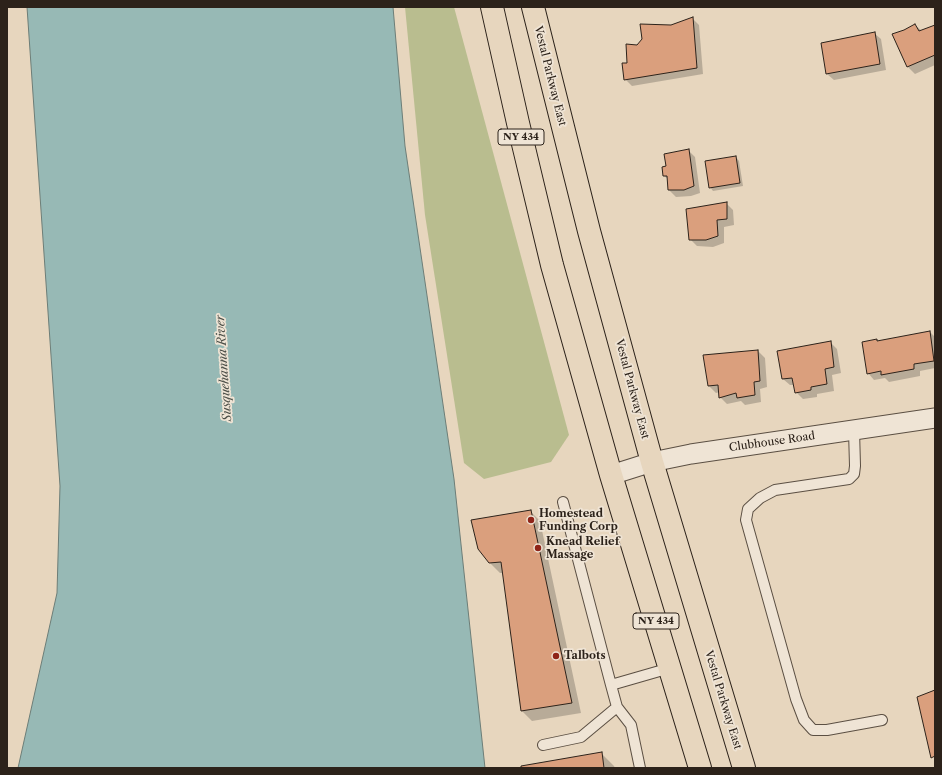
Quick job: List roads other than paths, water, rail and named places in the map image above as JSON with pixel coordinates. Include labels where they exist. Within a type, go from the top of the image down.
[{"type":"main road","name":"Vestal Parkway East","points":[[533,7],[589,231],[652,462],[744,768]]},
{"type":"main road","name":"NY 434","points":[[496,8],[518,123],[552,265],[611,475],[700,768]]},
{"type":"street","name":"Clubhouse Road","points":[[611,475],[652,462],[691,454],[935,418]]},
{"type":"lane","points":[[854,430],[855,470],[854,474],[849,479],[775,490],[760,498],[748,509],[746,520],[796,699],[804,720],[813,730],[827,730],[882,720]]},
{"type":"lane","points":[[563,502],[617,707],[631,725],[640,768]]},
{"type":"lane","points":[[611,685],[670,668]]},
{"type":"lane","points":[[543,745],[581,737],[617,707]]},
{"type":"water","name":"Susquehanna River","points":[[27,7],[393,7],[405,146],[454,479],[485,768],[18,768],[57,593],[60,486]]},
{"type":"place","name":"Homestead Funding Corp","points":[[531,520]]},
{"type":"place","name":"Knead Relief Massage","points":[[538,548]]},
{"type":"place","name":"Talbots","points":[[556,656]]}]
